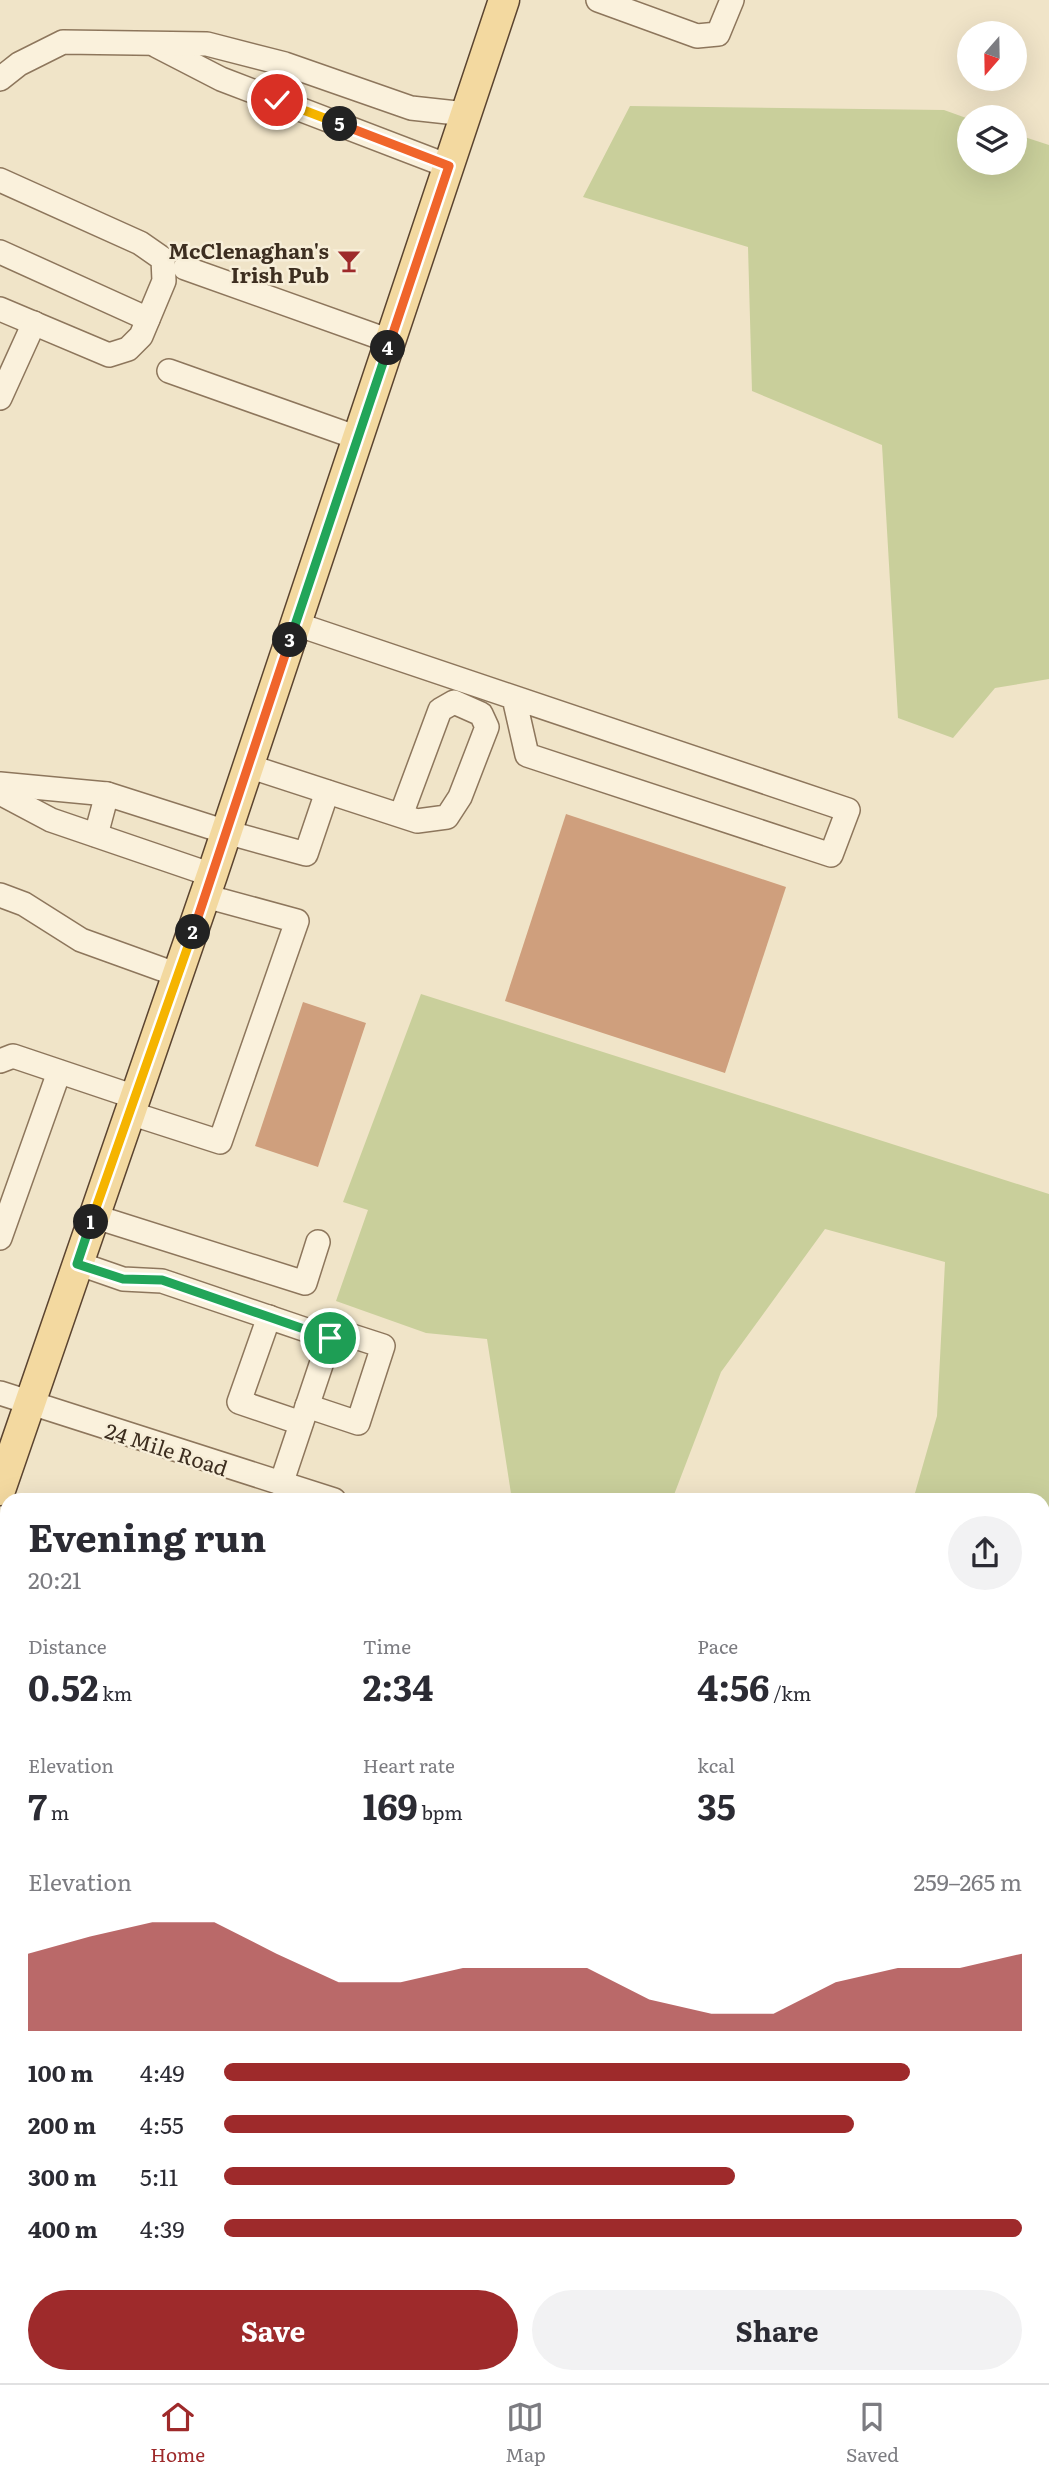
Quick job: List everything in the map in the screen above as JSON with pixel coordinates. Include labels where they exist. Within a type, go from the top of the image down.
[{"type":"main road","points":[[0,1490],[209,886],[504,0]]},
{"type":"street","points":[[598,0],[697,36],[718,34],[732,0]]},
{"type":"street","points":[[3,71],[63,42],[207,44],[285,64],[411,108],[466,114]]},
{"type":"street","points":[[151,43],[221,79],[449,166]]},
{"type":"street","points":[[332,121],[345,85]]},
{"type":"street","points":[[0,180],[140,243],[163,259],[164,281],[141,336],[128,349],[108,355],[0,309]]},
{"type":"street","points":[[0,252],[148,319]]},
{"type":"street","points":[[185,268],[390,341]]},
{"type":"street","points":[[0,398],[34,323]]},
{"type":"street","points":[[169,371],[358,438]]},
{"type":"street","points":[[296,624],[848,810],[831,855],[527,755],[514,698]]},
{"type":"street","points":[[248,766],[327,792],[401,816],[417,821],[447,817],[460,796],[486,727],[481,714],[454,702],[440,710],[401,816]]},
{"type":"street","points":[[0,785],[107,794],[306,854],[327,792]]},
{"type":"street","points":[[0,793],[51,820],[96,835],[209,886],[297,921],[220,1142],[59,1072],[13,1056],[0,1060]]},
{"type":"street","points":[[96,835],[107,794]]},
{"type":"street","points":[[0,895],[24,904],[81,940],[177,975]]},
{"type":"street","points":[[0,1238],[59,1072]]},
{"type":"street","points":[[93,1216],[305,1283],[317,1242]]},
{"type":"street","points":[[77,1264],[123,1279],[162,1280],[330,1338],[349,1335],[383,1346],[358,1423],[239,1402],[269,1317]]},
{"type":"street","points":[[281,1484],[330,1338]]},
{"type":"street","name":"24 Mile Road","points":[[0,1393],[311,1493]]},
{"type":"green space","points":[[630,106],[944,110],[957,115],[957,175],[1027,175],[1027,138],[1049,145],[1049,679],[995,688],[953,738],[898,718],[882,445],[752,391],[748,247],[583,197]]},
{"type":"green space","points":[[421,994],[1049,1194],[1049,1493],[915,1493],[937,1416],[945,1262],[825,1229],[721,1372],[675,1493],[511,1493],[487,1339],[426,1333],[336,1301],[368,1210],[343,1202]]},
{"type":"building","points":[[566,814],[786,887],[725,1073],[505,1001]]},
{"type":"building","points":[[303,1002],[366,1023],[318,1167],[255,1146]]},
{"type":"place","name":"McClenaghan's Irish Pub","points":[[349,261]]},
{"type":"route","points":[[277,100],[449,166],[212,875],[77,1264],[123,1279],[162,1280],[330,1338]]}]
